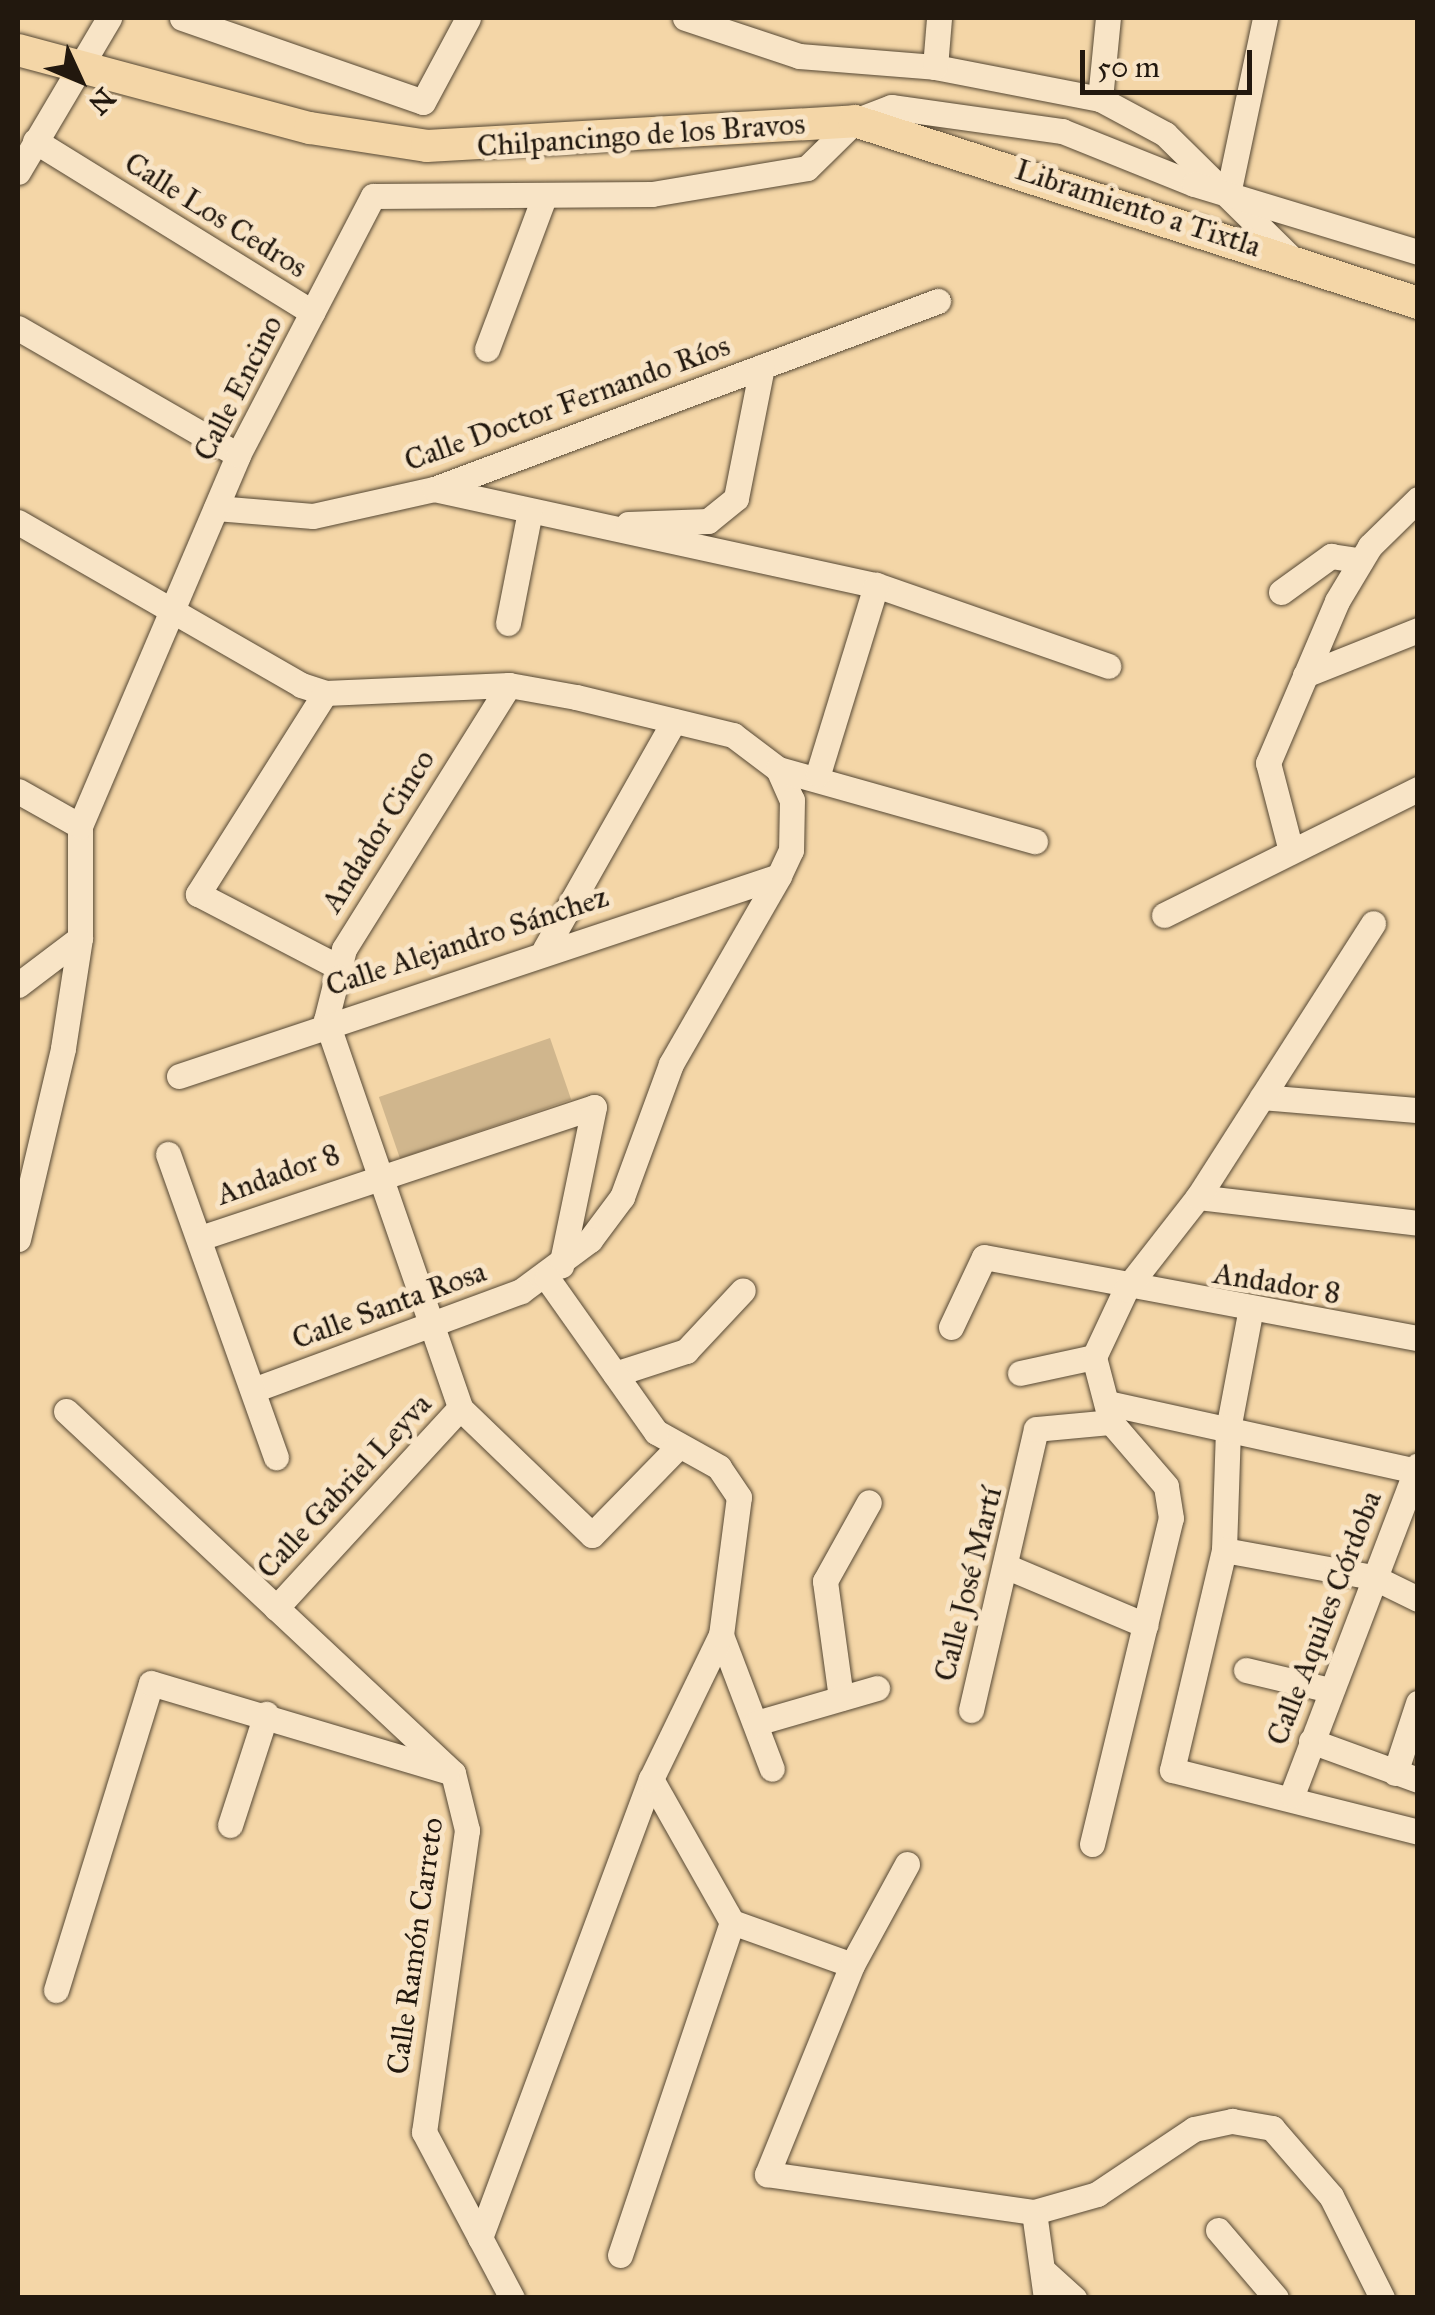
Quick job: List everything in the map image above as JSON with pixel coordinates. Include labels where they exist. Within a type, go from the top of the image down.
[{"type":"main road","points":[[18,50],[310,128],[427,146]]},
{"type":"main road","name":"Chilpancingo de los Bravos","points":[[427,146],[855,121]]},
{"type":"main road","name":"Libramiento a Tixtla","points":[[855,121],[1291,258],[1418,302]]},
{"type":"street","points":[[18,172],[77,64],[109,18]]},
{"type":"street","points":[[182,18],[424,102]]},
{"type":"street","points":[[427,146],[424,102],[468,18]]},
{"type":"street","points":[[685,18],[799,56],[935,67],[1100,98],[1165,134],[1291,258]]},
{"type":"street","points":[[935,67],[939,18]]},
{"type":"street","points":[[1100,98],[1108,18]]},
{"type":"street","points":[[1228,194],[1265,18]]},
{"type":"street","points":[[487,349],[544,196],[652,194],[806,168],[855,121],[891,106],[982,113],[1062,130],[1228,194],[1418,252]]},
{"type":"street","name":"Calle Los Cedros","points":[[35,141],[312,312]]},
{"type":"street","name":"Calle Encino","points":[[80,826],[174,614],[238,455],[373,196],[544,196]]},
{"type":"street","name":"Calle Doctor Fernando Ríos","points":[[216,508],[313,516],[434,489],[938,301]]},
{"type":"street","points":[[18,328],[238,455]]},
{"type":"street","points":[[601,528],[724,512],[736,498],[762,367]]},
{"type":"street","points":[[434,489],[876,585],[1108,666]]},
{"type":"street","points":[[1291,851],[1268,763],[1305,675],[1361,561],[1418,499]]},
{"type":"street","points":[[508,623],[530,511]]},
{"type":"street","points":[[18,522],[174,614],[326,693],[509,685],[732,735],[778,768],[818,774],[1035,841]]},
{"type":"street","points":[[1281,592],[1331,556],[1361,561]]},
{"type":"street","points":[[818,774],[876,585]]},
{"type":"street","points":[[1305,675],[1418,630]]},
{"type":"street","name":"Andador Cinco","points":[[326,1020],[338,967],[509,685]]},
{"type":"street","points":[[326,693],[198,894],[338,967]]},
{"type":"street","points":[[545,949],[674,721]]},
{"type":"street","points":[[512,2298],[480,2238],[650,1779],[722,1635],[739,1497],[719,1467],[676,1449],[615,1374],[554,1272],[622,1197],[671,1064],[790,850],[792,800],[778,768]]},
{"type":"street","points":[[1164,915],[1418,789]]},
{"type":"street","points":[[18,791],[80,826],[80,938],[48,1138],[18,1239]]},
{"type":"street","name":"Calle Alejandro Sánchez","points":[[179,1076],[326,1020],[778,876]]},
{"type":"street","points":[[1092,1844],[1146,1625],[1171,1502],[1109,1412],[1094,1357],[1126,1289],[1198,1198],[1372,923]]},
{"type":"street","points":[[18,985],[80,938]]},
{"type":"street","points":[[326,1020],[435,1326],[460,1408],[592,1535],[676,1449]]},
{"type":"street","points":[[1262,1097],[1418,1110]]},
{"type":"street","name":"Andador 8","points":[[200,1238],[379,1172],[594,1106],[554,1272]]},
{"type":"street","name":"Andador 8","points":[[168,1154],[276,1458]]},
{"type":"street","points":[[1198,1198],[1418,1223]]},
{"type":"street","points":[[951,1327],[984,1257],[1126,1289]]},
{"type":"street","name":"Calle Santa Rosa","points":[[253,1390],[435,1326],[554,1272]]},
{"type":"street","name":"Andador 8","points":[[1126,1289],[1250,1313],[1418,1338]]},
{"type":"street","points":[[615,1374],[686,1350],[743,1290]]},
{"type":"street","points":[[1250,1313],[1228,1429],[1224,1550],[1172,1770],[1292,1795],[1418,1832]]},
{"type":"street","points":[[1020,1373],[1094,1357]]},
{"type":"street","name":"Calle Gabriel Leyva","points":[[276,1608],[460,1408]]},
{"type":"street","points":[[66,1411],[453,1773]]},
{"type":"street","points":[[1109,1412],[1228,1429],[1416,1468]]},
{"type":"street","name":"Calle José Martí","points":[[971,1710],[1010,1568],[1036,1428],[1109,1412]]},
{"type":"street","name":"Calle Aquiles Córdoba","points":[[1292,1795],[1416,1468]]},
{"type":"street","points":[[842,1698],[825,1581],[869,1502]]},
{"type":"street","points":[[1224,1550],[1373,1578],[1418,1599]]},
{"type":"street","points":[[1010,1568],[1146,1625]]},
{"type":"street","points":[[722,1635],[772,1769]]},
{"type":"street","points":[[1246,1670],[1330,1690]]},
{"type":"street","points":[[56,1990],[151,1683],[266,1714],[453,1773]]},
{"type":"street","points":[[756,1723],[876,1688]]},
{"type":"street","points":[[1311,1741],[1406,1777],[1418,1703]]},
{"type":"street","points":[[230,1825],[266,1714]]},
{"type":"street","name":"Calle Ramón Carreto","points":[[453,1773],[467,1830],[424,2132],[480,2238]]},
{"type":"street","points":[[650,1779],[732,1922],[852,1965]]},
{"type":"street","points":[[906,1864],[852,1965],[767,2174],[1034,2212],[1066,2205],[1194,2129],[1232,2121],[1272,2128],[1331,2196],[1382,2298]]},
{"type":"street","points":[[620,2255],[732,1922]]},
{"type":"street","points":[[1034,2212],[1046,2285],[1074,2298]]},
{"type":"street","points":[[1218,2230],[1276,2298]]},
{"type":"shaded area","points":[[550,1038],[571,1099],[400,1158],[379,1097]]}]
